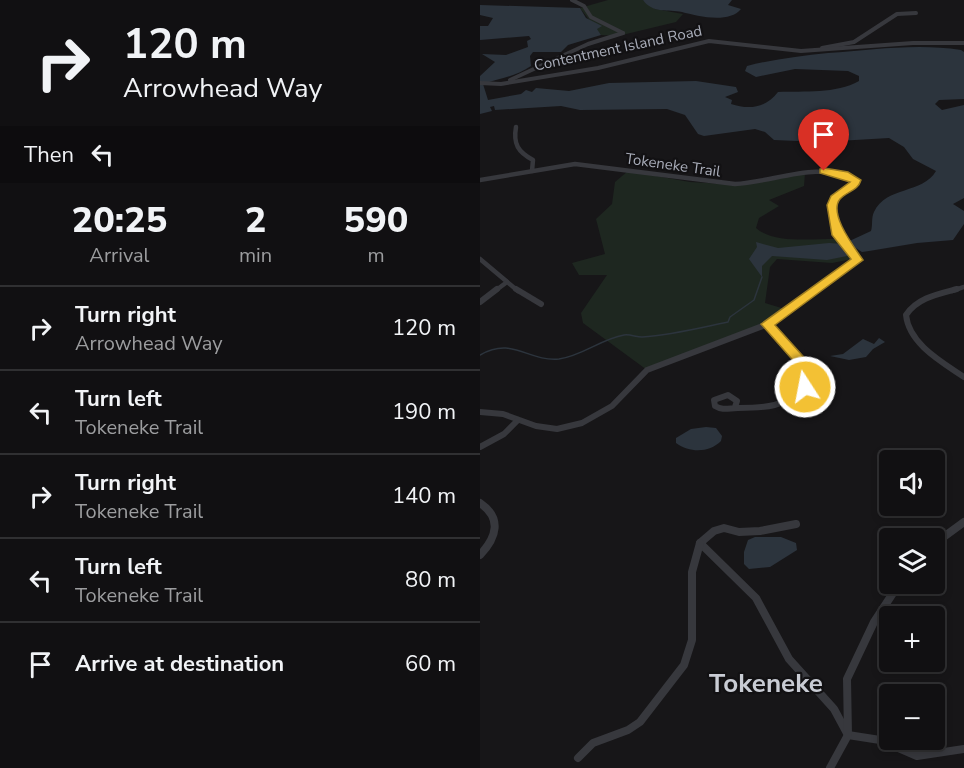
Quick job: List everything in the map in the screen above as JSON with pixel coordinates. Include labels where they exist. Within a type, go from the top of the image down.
[{"type":"street","points":[[501,84],[588,44],[622,33],[592,17],[583,5],[572,0]]},
{"type":"street","points":[[801,51],[854,42],[897,14],[916,13]]},
{"type":"street","name":"Contentment Island Road","points":[[480,83],[501,84],[611,65],[706,41],[801,51],[964,43]]},
{"type":"street","points":[[854,42],[863,47]]},
{"type":"street","points":[[516,127],[514,147],[518,153],[532,160],[532,171]]},
{"type":"street","name":"Tokeneke Trail","points":[[480,180],[582,165],[690,182],[739,184],[832,171],[856,180],[855,185],[834,198],[832,205],[838,235],[857,258],[855,263],[768,324]]},
{"type":"street","points":[[480,260],[507,282],[542,304]]},
{"type":"street","points":[[480,302],[507,282]]},
{"type":"street","points":[[964,287],[916,304],[906,313],[905,321],[910,334],[918,342],[964,377]]},
{"type":"street","points":[[480,412],[503,414],[557,429],[582,423],[612,406],[647,370],[768,324],[804,365],[805,387],[789,402],[776,407],[754,411],[735,407]]},
{"type":"street","points":[[480,447],[504,434],[518,420]]},
{"type":"street","points":[[480,502],[490,508],[496,518],[497,528],[493,540],[480,555]]},
{"type":"street","points":[[945,536],[964,522]]},
{"type":"street","points":[[578,758],[583,747],[630,730],[644,720],[668,683],[686,663],[691,634],[693,555],[700,543],[714,531],[724,528],[760,531],[796,524]]},
{"type":"street","points":[[700,543],[756,598],[789,659],[834,709],[848,735]]},
{"type":"street","points":[[830,768],[848,735],[847,679],[874,622],[892,594]]},
{"type":"street","points":[[848,735],[880,740],[917,756],[964,748]]},
{"type":"shaded area","points":[[608,0],[643,0],[655,9],[683,14],[676,22],[618,36],[601,35],[580,8]]},
{"type":"shaded area","points":[[643,0],[732,0],[728,5],[741,9],[736,14],[713,18],[656,9]]},
{"type":"shaded area","points":[[480,5],[580,8],[586,18],[602,26],[597,29],[601,35],[568,45],[561,52],[533,52],[530,56],[531,66],[525,70],[483,84],[488,100],[521,94],[526,90],[532,92],[536,88],[569,91],[609,83],[696,81],[736,87],[738,92],[725,97],[732,100],[731,104],[751,107],[763,104],[778,92],[840,88],[859,81],[859,76],[848,71],[795,69],[756,77],[745,71],[747,66],[828,53],[878,49],[928,47],[961,50],[964,52],[964,99],[939,100],[935,104],[942,110],[964,105],[964,198],[953,204],[964,211],[964,224],[953,240],[862,252],[851,245],[846,247],[849,252],[847,256],[827,260],[772,256],[762,266],[762,277],[749,259],[757,247],[756,242],[778,248],[829,243],[843,244],[871,231],[874,212],[887,198],[923,183],[936,171],[913,159],[904,147],[889,138],[821,142],[774,140],[765,132],[755,129],[704,136],[698,134],[685,115],[667,109],[580,110],[561,106],[495,110],[494,106],[490,107],[492,111],[480,114],[480,76],[495,62],[482,54],[506,55],[528,47],[527,41],[531,39],[529,36],[480,40],[480,26],[488,26],[493,18],[480,15]]},
{"type":"shaded area","points":[[628,171],[690,182],[725,184],[805,173],[804,186],[769,200],[779,206],[759,218],[756,228],[774,237],[785,239],[841,239],[857,258],[832,263],[777,259],[770,267],[765,303],[788,310],[768,324],[647,370],[583,323],[581,313],[607,275],[579,275],[572,263],[605,254],[596,219],[612,204],[615,182]]},
{"type":"shaded area","points":[[879,338],[885,342],[873,349],[866,357],[849,360],[830,356],[843,354],[863,339],[874,344]]},
{"type":"shaded area","points":[[716,428],[722,436],[721,441],[711,448],[693,450],[676,443],[676,438],[691,429]]},
{"type":"shaded area","points":[[755,537],[781,537],[796,543],[797,550],[770,567],[749,569],[744,564],[744,552],[748,540]]},
{"type":"waterway","points":[[480,355],[502,348],[548,359],[559,359],[576,355],[607,340],[624,335],[653,336],[728,322],[730,317],[754,300],[762,277]]},
{"type":"district","name":"Tokeneke","points":[[766,683]]},
{"type":"route","points":[[805,387],[804,365],[768,324],[857,260],[836,231],[832,205],[834,198],[855,185],[856,180],[832,171],[824,171]]}]
